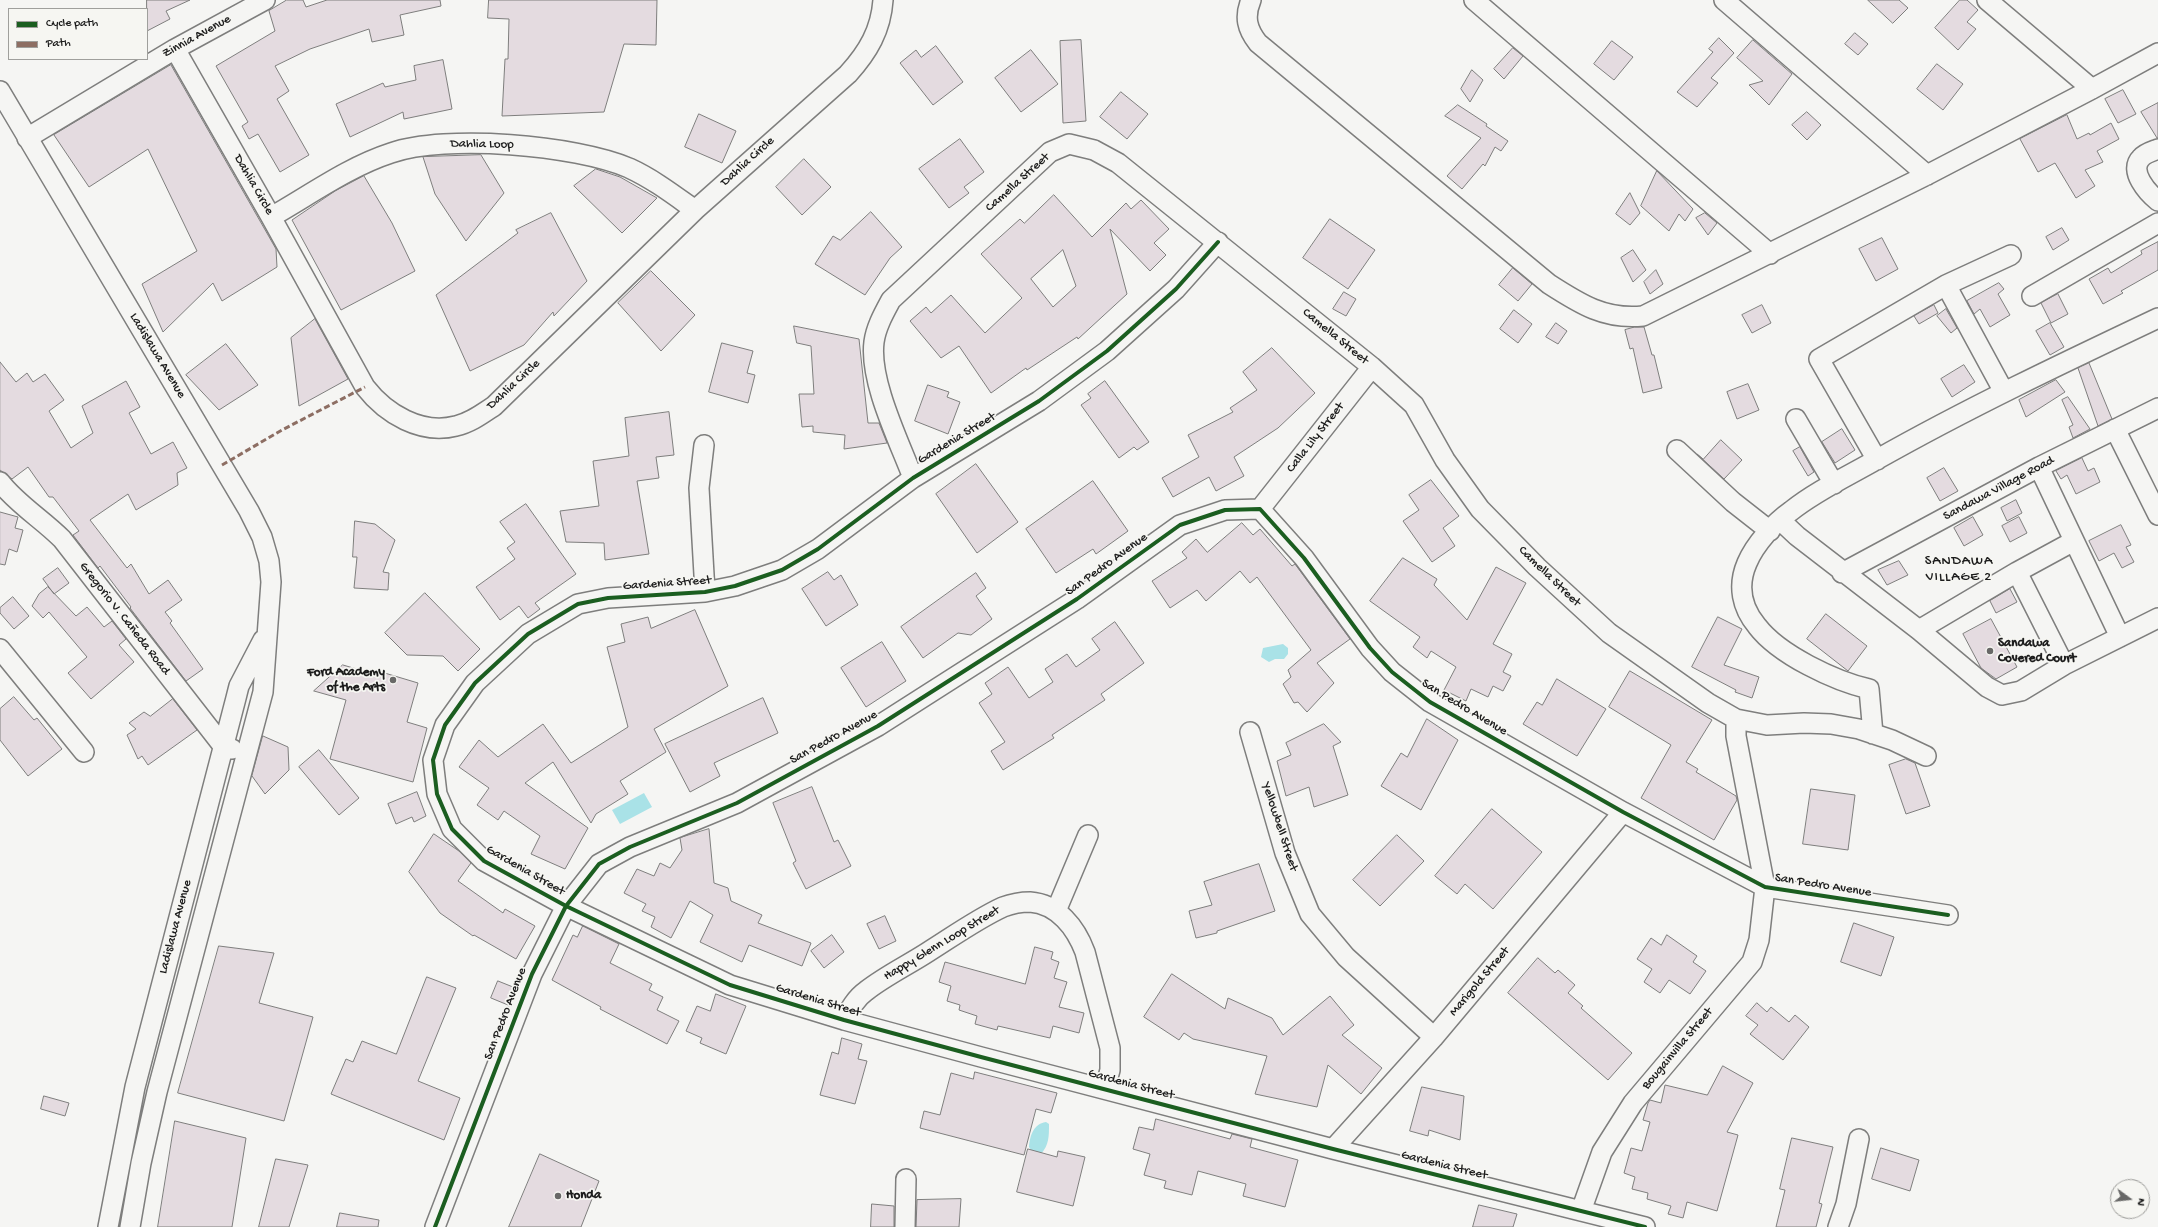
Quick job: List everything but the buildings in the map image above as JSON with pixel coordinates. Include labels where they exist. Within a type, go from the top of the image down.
[{"type":"street","name":"Zinnia Avenue","points":[[27,138],[175,49],[265,0]]},
{"type":"street","name":"Dahlia Circle","points":[[175,49],[271,217],[365,387],[376,402],[395,415],[412,424],[438,428],[456,426],[475,419],[494,406],[695,210],[848,74],[866,54],[874,36],[883,0]]},
{"type":"street","points":[[1251,0],[1247,10],[1246,22],[1250,33],[1258,43],[1549,284],[1591,309],[1626,318],[1643,316],[1770,254],[1927,175],[2158,53]]},
{"type":"street","points":[[1474,0],[1770,254]]},
{"type":"street","points":[[1724,0],[1927,175]]},
{"type":"street","points":[[1987,0],[2092,89]]},
{"type":"street","name":"Ladislawa Avenue","points":[[0,91],[242,498],[262,537],[271,582],[263,692],[147,1136],[130,1227]]},
{"type":"street","name":"Dahlia Loop","points":[[271,217],[357,167],[391,152],[421,145],[478,143],[541,148],[595,158],[628,168],[656,183],[695,210]]},
{"type":"street","name":"Camella Street","points":[[913,478],[876,378],[874,343],[880,320],[891,300],[1050,152],[1069,144],[1094,150],[1118,163],[1218,242],[1372,367],[1414,405],[1445,460],[1480,509],[1537,567],[1609,633],[1708,703],[1736,719],[1767,725],[1804,723],[1831,724],[1859,729],[1892,740],[1926,756]]},
{"type":"street","points":[[2158,149],[2141,158],[2137,164],[2137,171],[2145,189],[2158,201]]},
{"type":"street","points":[[2032,296],[2158,223]]},
{"type":"street","name":"Gardenia Street","points":[[1218,242],[1176,288],[1108,351],[1039,401],[913,478],[818,549],[782,570],[735,586],[705,592],[608,598],[578,604],[528,634],[475,683],[445,724],[433,760],[437,794],[452,829],[484,861],[566,906],[730,985],[844,1020],[1333,1149],[1645,1227]]},
{"type":"street","points":[[1876,460],[1819,359],[1946,285],[2011,255]]},
{"type":"street","points":[[1946,285],[2004,392]]},
{"type":"street","points":[[1874,734],[1869,689],[1847,684],[1781,649],[1764,635],[1746,610],[1741,592],[1742,575],[1747,562],[1775,525],[1804,501],[1876,460],[2004,392],[2158,318]]},
{"type":"street","name":"Calla Lily Street","points":[[1260,509],[1372,367]]},
{"type":"street","name":"Sandawa Village Road","points":[[1842,573],[2039,467],[2158,408]]},
{"type":"street","points":[[1796,419],[1834,484]]},
{"type":"street","points":[[2115,429],[2158,514]]},
{"type":"street","points":[[704,445],[699,488],[705,592]]},
{"type":"street","points":[[1677,450],[1733,502],[1792,533],[1842,573],[1919,630],[1987,687],[2002,695],[2021,691],[2064,666],[2158,618]]},
{"type":"street","points":[[2039,467],[2120,637]]},
{"type":"street","name":"Gregorio V. Cañeda Road","points":[[0,482],[6,495],[38,516],[62,539],[223,746]]},
{"type":"street","name":"San Pedro Avenue","points":[[435,1227],[532,974],[566,906],[599,864],[630,847],[737,803],[878,726],[1077,599],[1180,525],[1225,510],[1260,509],[1304,558],[1370,648],[1392,672],[1430,702],[1623,812],[1765,887],[1948,915]]},
{"type":"street","points":[[1919,630],[2017,572],[2074,542]]},
{"type":"street","points":[[2017,572],[2064,666]]},
{"type":"street","name":"Ladislawa Avenue","points":[[108,1227],[128,1116],[239,686],[266,635]]},
{"type":"street","points":[[0,649],[84,752]]},
{"type":"street","name":"Bougainvilla Street","points":[[1581,1211],[1602,1152],[1633,1103],[1752,962],[1759,940],[1765,887],[1736,736],[1736,719]]},
{"type":"street","name":"Yellowbell Street","points":[[1250,732],[1285,853],[1310,914],[1346,957],[1434,1037]]},
{"type":"street","points":[[223,746],[247,752]]},
{"type":"street","name":"Marigold Street","points":[[1333,1149],[1434,1037],[1623,812]]},
{"type":"street","points":[[1056,911],[1088,835]]},
{"type":"street","name":"Happy Glenn Loop Street","points":[[844,1020],[851,1007],[866,990],[1004,907],[1030,902],[1056,911],[1075,930],[1086,952],[1110,1048],[1110,1070],[1105,1088]]},
{"type":"street","points":[[163,978],[186,984]]},
{"type":"street","points":[[1838,1227],[1846,1204],[1859,1139]]},
{"type":"street","points":[[905,1227],[906,1180]]},
{"type":"water","points":[[1283,644],[1288,648],[1288,654],[1284,659],[1275,659],[1269,662],[1261,657],[1263,648]]},
{"type":"water","points":[[644,793],[652,807],[620,824],[612,810]]},
{"type":"water","points":[[1046,1122],[1049,1124],[1049,1128],[1046,1147],[1041,1154],[1033,1153],[1029,1147],[1031,1135],[1038,1125]]},
{"type":"marked path","points":[[222,465],[282,430],[365,387]]},
{"type":"cycle path","points":[[1218,242],[1176,289],[1107,351],[1039,401],[913,478],[818,549],[782,570],[735,586],[705,592],[608,598],[578,604],[528,634],[475,683],[445,725],[433,760],[437,794],[452,829],[484,861],[566,906],[730,985],[844,1020],[981,1057],[1333,1149],[1645,1227]]},
{"type":"cycle path","points":[[435,1227],[532,974],[566,906],[599,864],[630,847],[737,803],[878,726],[1077,599],[1180,525],[1225,510],[1260,509],[1304,558],[1370,648],[1392,672],[1430,702],[1623,812],[1765,887],[1948,915]]},
{"type":"place","name":"Sandawa Covered Court","points":[[1990,651]]},
{"type":"place","name":"Ford Academy of the Arts","points":[[393,680]]},
{"type":"place","name":"Honda","points":[[558,1196]]},
{"type":"district","name":"SANDAWA VILLAGE 2","points":[[1959,570]]}]
